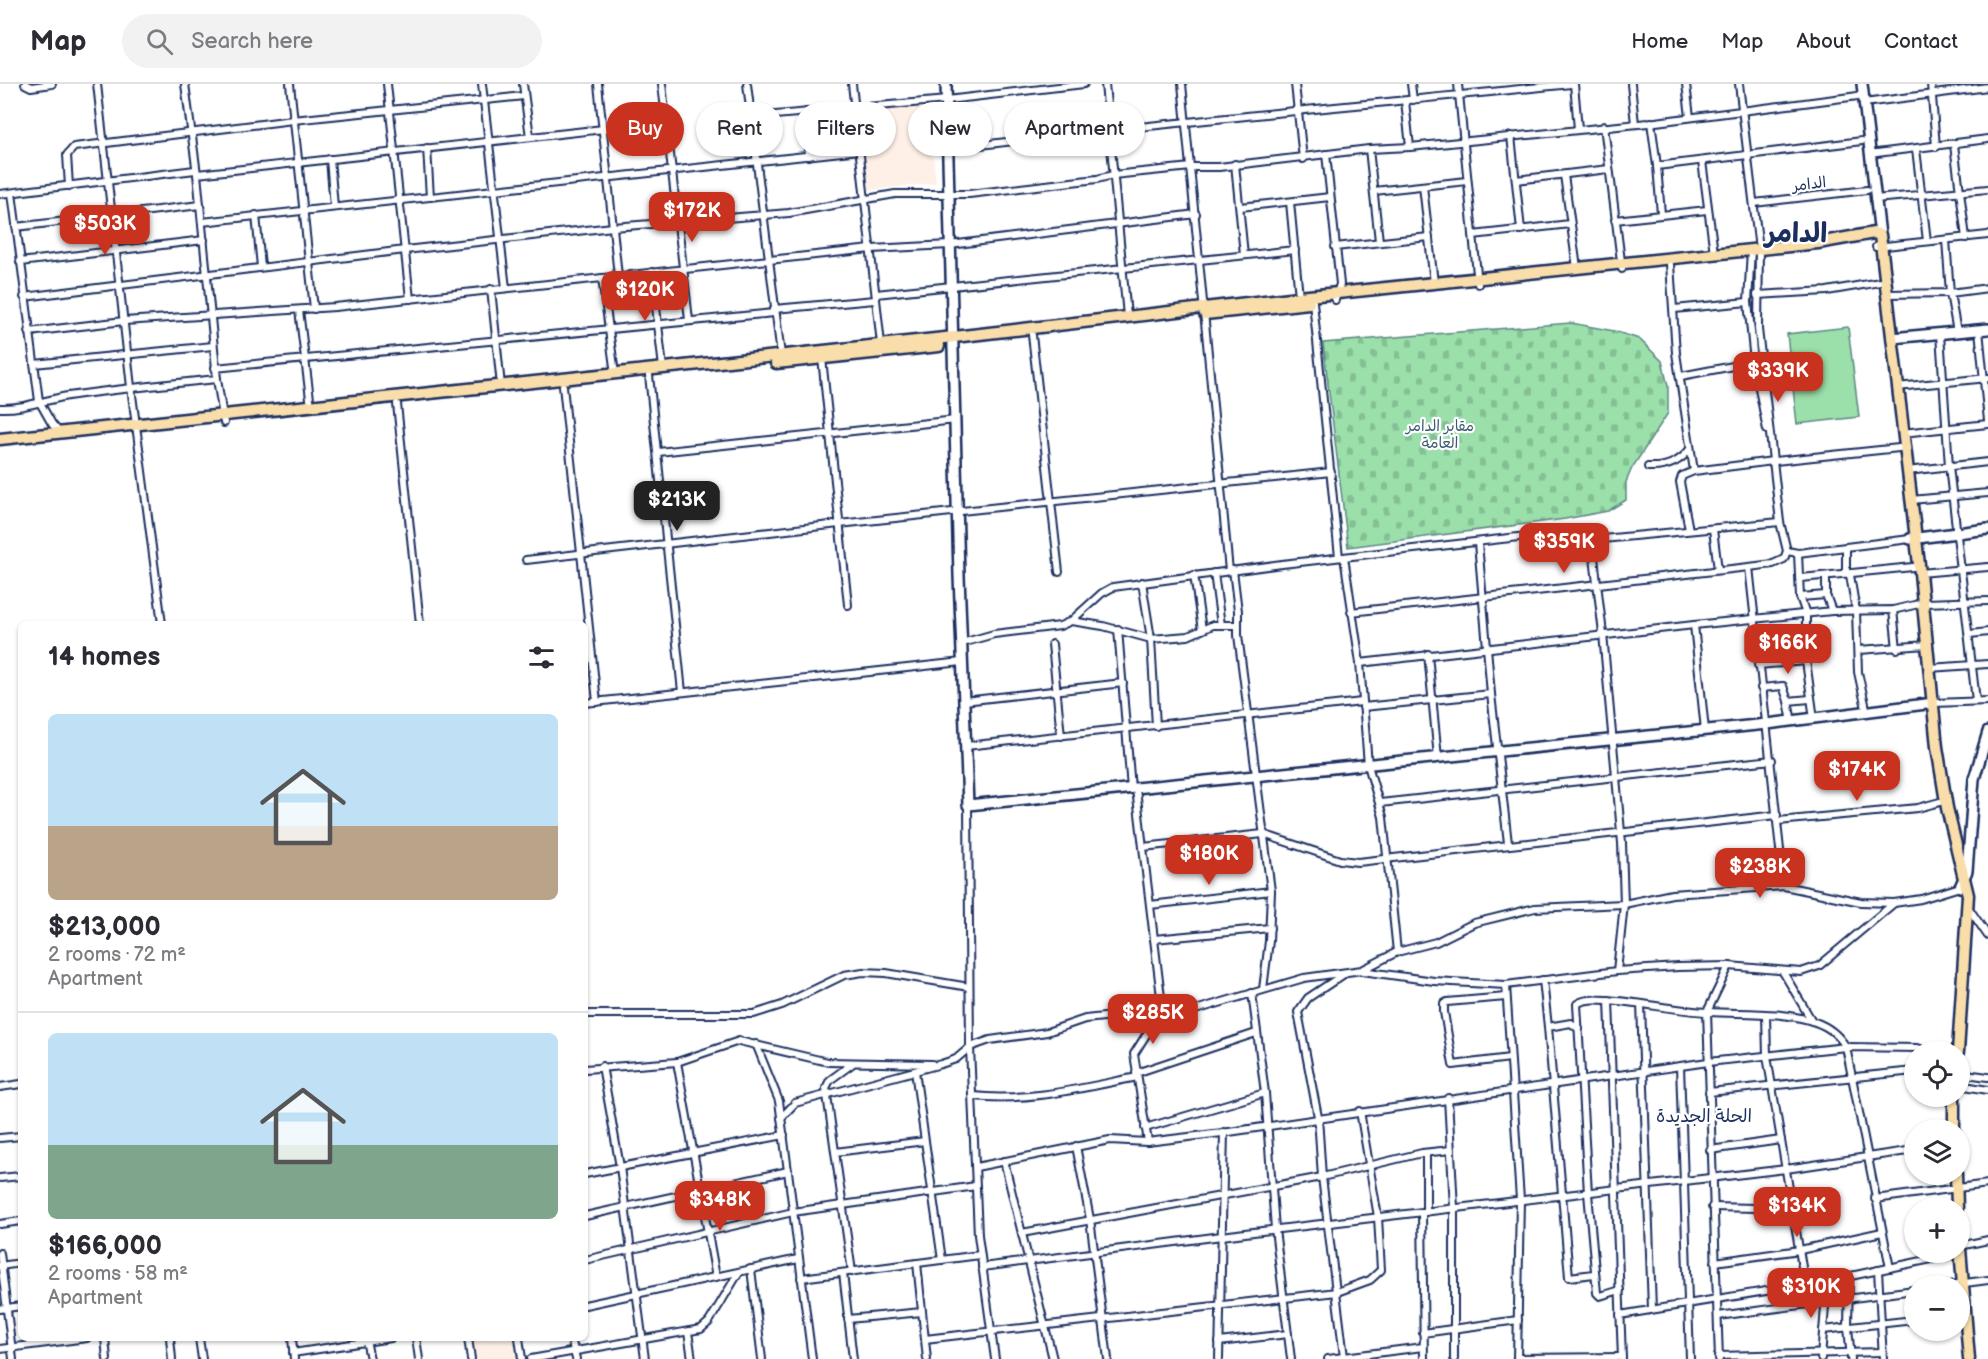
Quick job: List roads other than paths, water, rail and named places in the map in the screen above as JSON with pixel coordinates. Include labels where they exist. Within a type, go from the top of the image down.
[{"type":"main road","points":[[0,439],[398,404],[822,358],[1127,316],[1313,302],[1434,283],[1478,281],[1577,268],[1670,264],[1818,243],[1878,240]]},
{"type":"main road","points":[[1878,240],[1880,282],[1899,448],[1917,570],[1932,703],[1940,802],[1964,888]]},
{"type":"main road","points":[[1878,240],[1887,294],[1911,500],[1912,538]]},
{"type":"main road","points":[[224,420],[311,407],[881,344],[1032,335],[1299,297],[1335,297],[1715,254],[1755,253]]},
{"type":"main road","points":[[0,446],[137,428]]},
{"type":"main road","points":[[1935,747],[1968,907],[1959,1041]]},
{"type":"main road","points":[[1956,1186],[1956,1197]]},
{"type":"main road","points":[[1966,1341],[1968,1359]]},
{"type":"street","points":[[25,84],[31,87],[52,84]]},
{"type":"street","points":[[97,84],[110,180],[127,354],[162,621]]},
{"type":"street","points":[[185,84],[204,240],[215,368],[224,420]]},
{"type":"street","points":[[290,84],[314,309]]},
{"type":"street","points":[[387,84],[410,298]]},
{"type":"street","points":[[483,84],[506,288]]},
{"type":"street","points":[[523,84],[530,137]]},
{"type":"street","points":[[598,84],[618,276]]},
{"type":"street","points":[[662,84],[664,102]]},
{"type":"street","points":[[747,84],[749,102]]},
{"type":"street","points":[[852,84],[854,102]]},
{"type":"street","points":[[946,84],[947,100]]},
{"type":"street","points":[[896,104],[1084,84]]},
{"type":"street","points":[[1105,84],[1106,102]]},
{"type":"street","points":[[1182,84],[1206,310],[1221,483],[1271,891],[1270,928],[1263,989]]},
{"type":"street","points":[[1295,84],[1304,159]]},
{"type":"street","points":[[1411,84],[1413,100]]},
{"type":"street","points":[[1458,84],[1478,281]]},
{"type":"street","points":[[1145,125],[1298,112],[1572,84],[1578,129]]},
{"type":"street","points":[[1631,84],[1635,124]]},
{"type":"street","points":[[1686,84],[1690,117]]},
{"type":"street","points":[[1351,612],[1749,567],[1780,561],[1787,551],[1780,522],[1770,439],[1757,296],[1754,203],[1739,84]]},
{"type":"street","points":[[1856,84],[1861,99],[1869,154],[1878,240]]},
{"type":"street","points":[[1862,84],[1862,141],[1867,190],[1878,240]]},
{"type":"street","points":[[1931,84],[1936,147]]},
{"type":"street","points":[[24,297],[405,249],[613,227],[763,215],[832,206],[895,194],[949,194],[1191,167],[1219,167],[1304,159],[1326,153],[1410,147],[1635,124],[1742,110],[1988,87]]},
{"type":"street","points":[[69,186],[69,150],[105,143],[293,120],[524,96]]},
{"type":"street","points":[[1405,101],[1410,147]]},
{"type":"street","points":[[1651,122],[1661,214]]},
{"type":"street","points":[[1604,126],[1622,266]]},
{"type":"street","points":[[0,194],[110,180],[604,129]]},
{"type":"street","points":[[1511,136],[1521,230]]},
{"type":"street","points":[[1869,154],[1988,139]]},
{"type":"street","points":[[1657,166],[1862,141]]},
{"type":"street","points":[[1954,145],[1966,237]]},
{"type":"street","points":[[427,148],[430,197]]},
{"type":"street","points":[[1369,149],[1379,241]]},
{"type":"street","points":[[1916,149],[1927,241]]},
{"type":"street","points":[[1326,153],[1340,284],[1335,297]]},
{"type":"street","points":[[671,156],[689,320]]},
{"type":"street","points":[[755,156],[781,356]]},
{"type":"street","points":[[202,222],[809,156]]},
{"type":"street","points":[[861,156],[881,344]]},
{"type":"street","points":[[948,156],[957,513],[968,805],[970,1047],[980,1255],[995,1359]]},
{"type":"street","points":[[1111,156],[1127,316]]},
{"type":"street","points":[[330,159],[334,207]]},
{"type":"street","points":[[1702,161],[1707,210],[1715,254]]},
{"type":"street","points":[[1235,164],[1244,255]]},
{"type":"street","points":[[1516,180],[1609,169]]},
{"type":"street","points":[[1564,175],[1577,268]]},
{"type":"street","points":[[1374,191],[1467,181]]},
{"type":"street","points":[[1424,186],[1434,283]]},
{"type":"street","points":[[1874,199],[1988,189]]},
{"type":"street","name":"الدامر","points":[[1754,203],[1867,190]]},
{"type":"street","points":[[12,193],[39,401],[52,424],[61,433]]},
{"type":"street","points":[[1240,207],[1330,197]]},
{"type":"street","points":[[1290,202],[1299,297]]},
{"type":"street","points":[[16,227],[200,205]]},
{"type":"street","points":[[1615,220],[1707,210]]},
{"type":"street","points":[[29,332],[124,321],[314,309],[870,249],[950,245],[1118,222],[1196,214]]},
{"type":"street","points":[[256,215],[261,267]]},
{"type":"street","points":[[1473,235],[1570,224]]},
{"type":"street","points":[[1878,240],[1927,241],[1988,235]]},
{"type":"street","points":[[1335,247],[1429,237]]},
{"type":"street","points":[[20,262],[204,240]]},
{"type":"street","points":[[1946,240],[1950,293],[1957,332]]},
{"type":"street","points":[[215,368],[774,311],[952,286],[1122,270],[1295,250]]},
{"type":"street","points":[[1755,253],[1748,302],[1762,417],[1770,439]]},
{"type":"street","points":[[1670,264],[1676,353],[1694,471]]},
{"type":"street","points":[[652,272],[663,368]]},
{"type":"street","points":[[602,278],[615,374]]},
{"type":"street","points":[[1757,296],[1827,291],[1880,282]]},
{"type":"street","points":[[1887,294],[1950,293],[1988,288]]},
{"type":"street","points":[[491,289],[501,386]]},
{"type":"street","points":[[1313,302],[1341,557],[1360,663],[1370,780],[1380,803],[1388,858],[1397,952]]},
{"type":"street","points":[[1674,309],[1748,302]]},
{"type":"street","points":[[299,310],[303,360],[311,407]]},
{"type":"street","points":[[1892,338],[1983,330],[1988,423],[1902,433]]},
{"type":"street","points":[[1940,334],[1949,466],[1976,701]]},
{"type":"street","points":[[1032,335],[1059,572]]},
{"type":"street","points":[[34,364],[213,346]]},
{"type":"street","points":[[822,358],[848,605]]},
{"type":"street","points":[[1681,376],[1754,362]]},
{"type":"street","points":[[650,375],[682,692]]},
{"type":"street","points":[[1898,387],[1985,378]]},
{"type":"street","points":[[0,408],[16,409],[39,401],[131,387],[217,379]]},
{"type":"street","points":[[563,386],[588,621]]},
{"type":"street","points":[[398,404],[420,621]]},
{"type":"street","points":[[658,452],[956,420]]},
{"type":"street","points":[[1689,530],[1680,480],[1694,471],[1899,448]]},
{"type":"street","points":[[1648,467],[1660,467],[1675,462],[1690,449]]},
{"type":"street","points":[[1907,471],[1988,462]]},
{"type":"street","points":[[526,560],[1331,472]]},
{"type":"street","points":[[1911,500],[1988,493]]},
{"type":"street","points":[[962,643],[994,634],[1060,626],[1071,621],[1102,592],[1113,587],[1142,582],[1341,557],[1478,543],[1570,530],[1580,530],[1592,540],[1780,522]]},
{"type":"street","points":[[1787,551],[1798,553],[1988,529]]},
{"type":"street","points":[[1713,530],[1718,570]]},
{"type":"street","points":[[1592,540],[1621,832],[1624,904],[1617,971]]},
{"type":"street","points":[[1478,543],[1489,647],[1491,694],[1508,843]]},
{"type":"street","points":[[1846,547],[1845,567],[1846,573],[1850,574],[1856,611],[1858,672],[1867,714]]},
{"type":"street","points":[[1798,553],[1801,579],[1800,597],[1806,614],[1806,661],[1814,719]]},
{"type":"street","points":[[1749,567],[1756,619],[1758,666],[1772,760],[1784,886]]},
{"type":"street","points":[[1801,579],[1850,574],[1988,567]]},
{"type":"street","points":[[1214,573],[1221,625]]},
{"type":"street","points":[[1194,575],[1202,630]]},
{"type":"street","points":[[1826,577],[1826,595],[1832,611]]},
{"type":"street","points":[[1142,582],[1151,639],[1156,726]]},
{"type":"street","points":[[1800,597],[1826,595]]},
{"type":"street","points":[[1360,663],[1603,634],[1832,611],[1893,610],[1920,604],[1988,601]]},
{"type":"street","points":[[1893,610],[1897,649]]},
{"type":"street","points":[[1071,621],[1118,629],[1151,639],[1188,636],[1221,625],[1238,625]]},
{"type":"street","points":[[588,624],[597,702]]},
{"type":"street","points":[[1694,625],[1705,730]]},
{"type":"street","points":[[1118,629],[1127,730],[1163,1014],[1135,1050],[1136,1075],[1148,1142]]},
{"type":"street","points":[[1970,634],[1988,632]]},
{"type":"street","points":[[1052,644],[1061,736]]},
{"type":"street","points":[[1859,650],[1897,649],[1924,645]]},
{"type":"street","points":[[1428,654],[1438,758]]},
{"type":"street","points":[[1758,666],[1806,661]]},
{"type":"street","points":[[588,703],[962,662]]},
{"type":"street","points":[[1927,668],[1988,664]]},
{"type":"street","points":[[964,701],[1123,683]]},
{"type":"street","points":[[1761,688],[1784,686],[1786,688],[1792,722]]},
{"type":"street","points":[[966,746],[1248,715],[1491,694]]},
{"type":"street","points":[[1788,701],[1810,699]]},
{"type":"street","points":[[968,805],[1792,722],[1867,714],[1932,703],[1988,701]]},
{"type":"street","points":[[781,1118],[795,1103],[941,1064],[956,1059],[970,1047],[1003,1038],[1047,1032],[1085,1019],[1192,1011],[1322,974],[1345,974],[1362,970],[1397,952],[1436,942],[1474,923],[1504,913],[1553,906],[1624,904],[1672,894],[1784,886],[1861,903],[1894,903],[1964,888],[1974,779],[1988,732]]},
{"type":"street","points":[[1380,803],[1772,760]]},
{"type":"street","points":[[1143,847],[1263,834],[1340,860],[1358,862],[1508,843],[1621,832],[1918,808],[1940,802]]},
{"type":"street","points":[[1150,905],[1271,891]]},
{"type":"street","points":[[1362,970],[1424,980],[1506,985],[1617,971],[1729,966],[1802,972],[1819,966],[1894,903]]},
{"type":"street","points":[[1968,907],[1988,936]]},
{"type":"street","points":[[1154,939],[1270,928]]},
{"type":"street","points":[[1729,966],[1707,1012],[1718,1357],[1882,1356],[1878,1270]]},
{"type":"street","points":[[588,1014],[754,1014],[782,1005],[844,975],[863,972],[886,973],[969,987]]},
{"type":"street","points":[[1783,972],[1812,1021]]},
{"type":"street","points":[[1344,1357],[1322,1177],[1318,1117],[1298,1012],[1308,998],[1345,974]]},
{"type":"street","points":[[1543,980],[1554,1084],[1560,1195],[1569,1277],[1594,1274]]},
{"type":"street","points":[[1506,985],[1520,1200],[1517,1359],[1622,1358],[1609,1000]]},
{"type":"street","points":[[1251,993],[1265,1093],[1275,1229],[1291,1359]]},
{"type":"street","points":[[1506,997],[1447,1002],[1444,1004],[1444,1012],[1453,1065],[1510,1058]]},
{"type":"street","points":[[1620,1290],[1598,1295],[1594,1274],[1578,1002],[1609,1000],[1707,1012],[1766,1015],[1812,1021],[1828,1026],[1840,1037],[1846,1047],[1866,1158],[1890,1268]]},
{"type":"street","points":[[1641,1004],[1652,1309]]},
{"type":"street","points":[[1766,1015],[1767,1056],[1805,1285]]},
{"type":"street","points":[[1548,1027],[1572,1023],[1579,1029]]},
{"type":"street","points":[[973,1096],[1016,1099],[1136,1075],[1256,1033]]},
{"type":"street","points":[[588,1068],[677,1062],[731,1042],[756,1044],[828,1062],[941,1064]]},
{"type":"street","points":[[756,1044],[777,1090],[812,1359]]},
{"type":"street","points":[[976,1167],[1110,1140],[1148,1142],[1708,1062],[1846,1047],[1904,1048]]},
{"type":"street","points":[[677,1062],[716,1277]]},
{"type":"street","points":[[852,1064],[830,1080],[827,1093],[852,1272]]},
{"type":"street","points":[[602,1066],[626,1207],[645,1359]]},
{"type":"street","points":[[1680,1066],[1690,1359]]},
{"type":"street","points":[[915,1071],[942,1260]]},
{"type":"street","points":[[1709,1092],[1850,1075],[1904,1072]]},
{"type":"street","points":[[1970,1075],[1988,1077]]},
{"type":"street","points":[[0,1087],[18,1084]]},
{"type":"street","points":[[1970,1087],[1988,1090]]},
{"type":"street","points":[[1145,1128],[1265,1093]]},
{"type":"street","points":[[1448,1098],[1454,1209],[1454,1359]]},
{"type":"street","points":[[924,1339],[1336,1292],[1370,1281],[1381,1270],[1378,1217],[1360,1111]]},
{"type":"street","points":[[1219,1359],[1224,1132]]},
{"type":"street","points":[[588,1173],[784,1135]]},
{"type":"street","points":[[0,1138],[18,1136]]},
{"type":"street","points":[[1710,1150],[1781,1140]]},
{"type":"street","points":[[835,1152],[925,1141]]},
{"type":"street","points":[[1076,1146],[1090,1219],[1092,1251],[1108,1359]]},
{"type":"street","points":[[1023,1233],[1272,1187],[1426,1153],[1451,1150]]},
{"type":"street","points":[[982,1267],[1092,1251],[1786,1169],[1904,1152]]},
{"type":"street","points":[[1424,1359],[1426,1153]]},
{"type":"street","points":[[1004,1161],[1053,1359]]},
{"type":"street","points":[[588,1215],[788,1171]]},
{"type":"street","points":[[0,1178],[18,1176]]},
{"type":"street","points":[[1875,1199],[1956,1186],[1988,1184]]},
{"type":"street","points":[[588,1259],[793,1212],[976,1186]]},
{"type":"street","points":[[1712,1208],[1793,1209]]},
{"type":"street","points":[[0,1224],[18,1221]]},
{"type":"street","points":[[1715,1262],[1800,1250],[1882,1232]]},
{"type":"street","points":[[1970,1246],[1988,1240]]},
{"type":"street","points":[[0,1253],[3,1309],[13,1359]]},
{"type":"street","points":[[801,1278],[980,1255]]},
{"type":"street","points":[[588,1304],[798,1259]]},
{"type":"street","points":[[1,1266],[18,1263]]},
{"type":"street","points":[[917,1263],[927,1359]]},
{"type":"street","points":[[1620,1315],[1652,1309],[1653,1312],[1688,1303],[1805,1285],[1909,1263]]},
{"type":"street","points":[[751,1269],[762,1359]]},
{"type":"street","points":[[531,1359],[575,1355],[701,1329],[709,1322],[739,1272]]},
{"type":"street","points":[[843,1273],[853,1359]]},
{"type":"street","points":[[1849,1276],[1848,1328],[1852,1357]]},
{"type":"street","points":[[1970,1281],[1988,1280]]},
{"type":"street","points":[[1821,1357],[1827,1281]]},
{"type":"street","points":[[1718,1316],[1904,1291]]},
{"type":"street","points":[[3,1309],[18,1306]]},
{"type":"street","points":[[848,1319],[922,1312]]},
{"type":"street","points":[[1423,1333],[1454,1331],[1518,1320]]},
{"type":"street","points":[[1823,1330],[1904,1321]]},
{"type":"street","points":[[688,1332],[692,1359]]},
{"type":"street","points":[[1219,1342],[1288,1334]]},
{"type":"street","points":[[0,1349],[64,1341]]},
{"type":"street","points":[[105,1341],[107,1359]]},
{"type":"street","points":[[170,1341],[172,1359]]},
{"type":"street","points":[[199,1341],[202,1359]]},
{"type":"street","points":[[292,1341],[294,1356],[361,1341]]},
{"type":"street","points":[[334,1341],[335,1346]]},
{"type":"street","points":[[366,1341],[370,1359]]},
{"type":"street","points":[[416,1341],[419,1359]]},
{"type":"street","points":[[468,1341],[471,1359]]},
{"type":"street","points":[[519,1341],[522,1359]]},
{"type":"street","points":[[1328,1359],[1423,1347]]},
{"type":"district","name":"الدامر","points":[[1796,233]]},
{"type":"district","name":"الحلة الجديدة","points":[[1704,1116]]},
{"type":"park label","name":"مقابر الدامر العامة","points":[[1440,434]]}]
